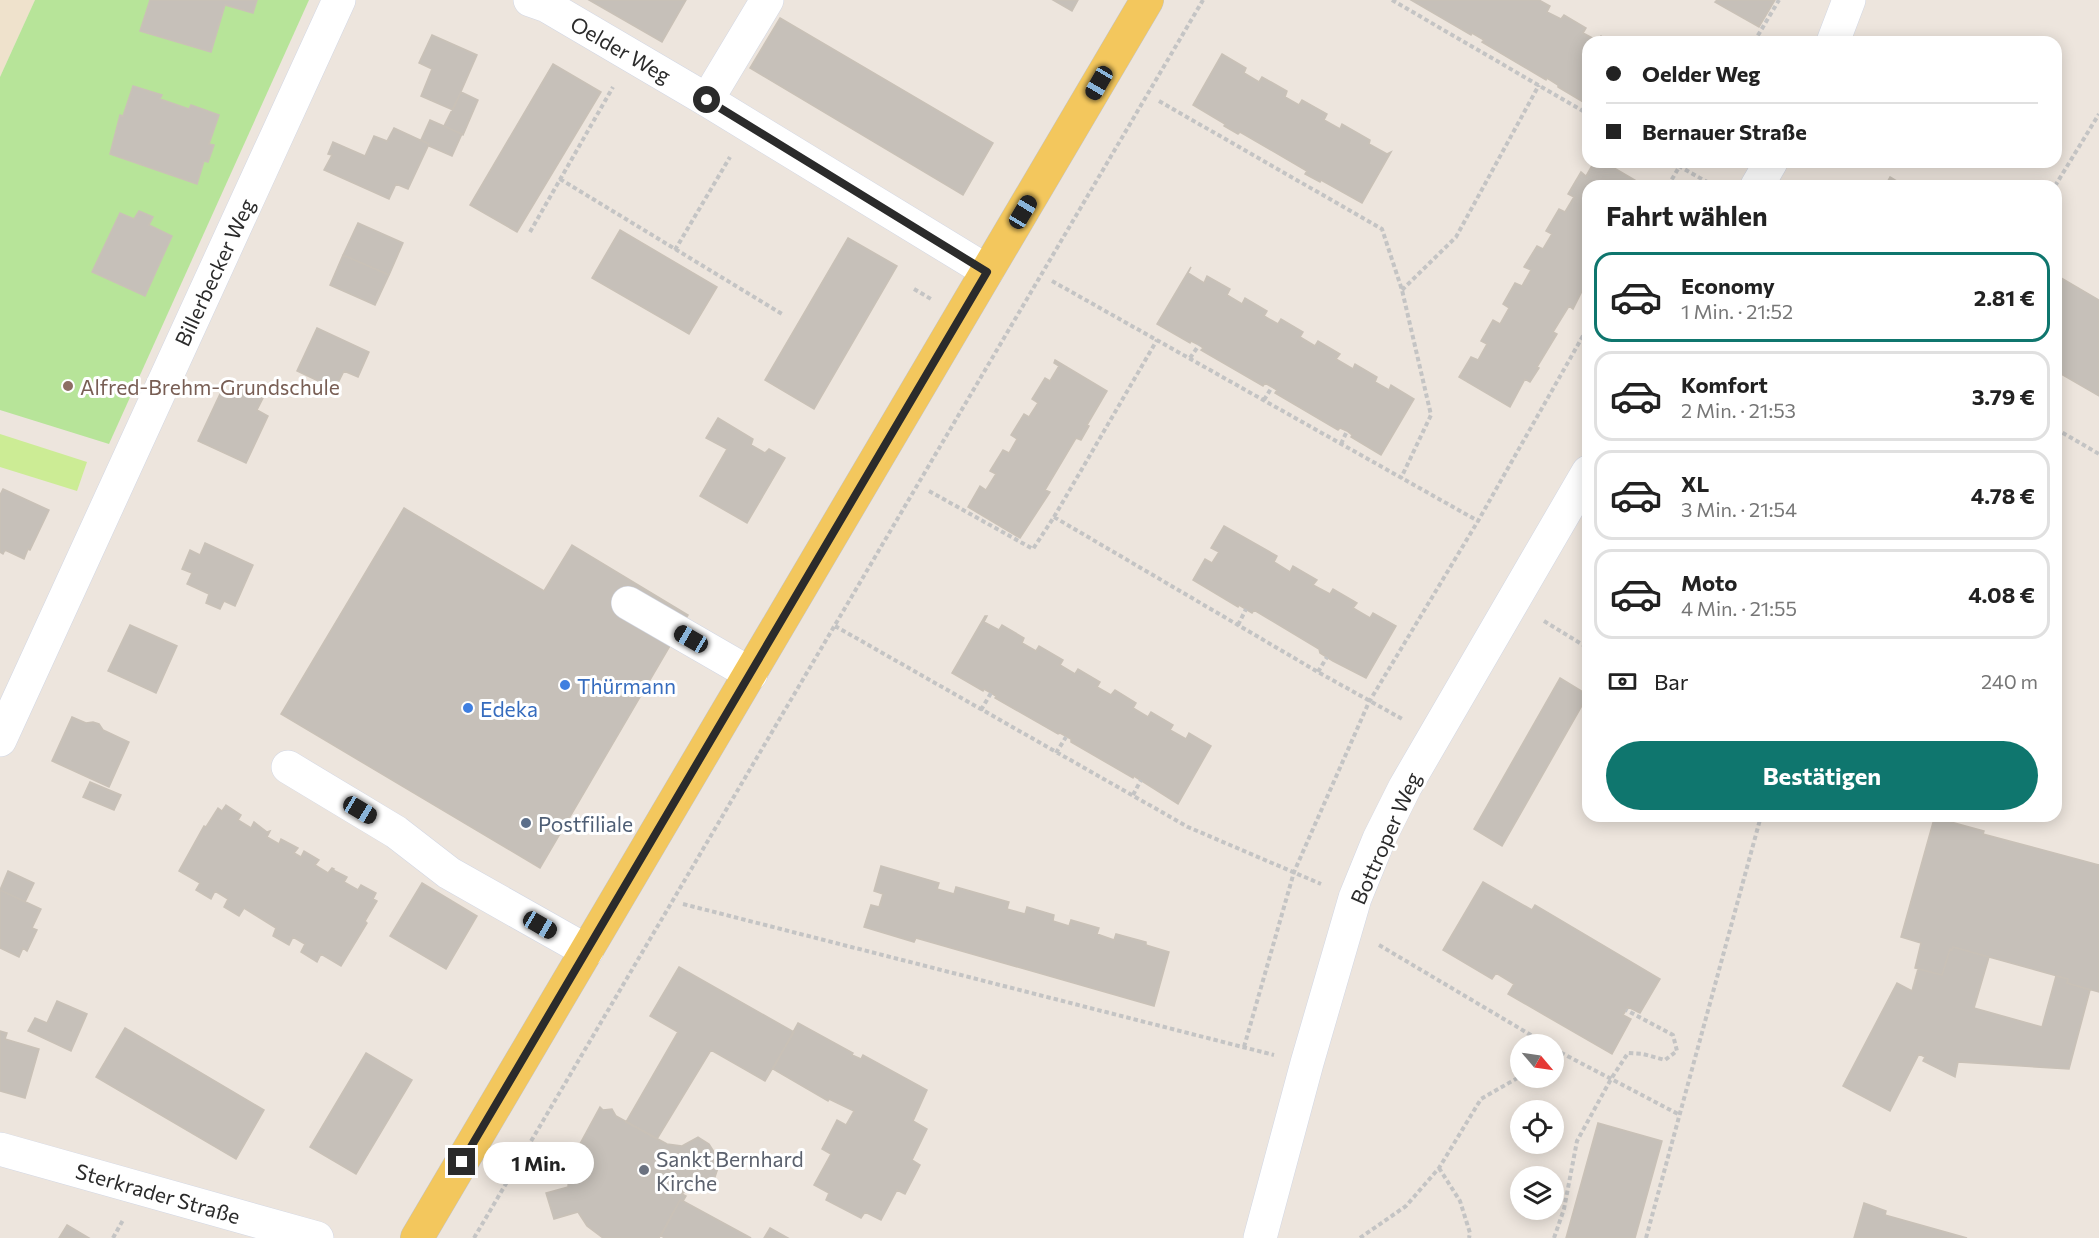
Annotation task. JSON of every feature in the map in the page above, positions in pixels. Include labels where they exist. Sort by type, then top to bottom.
[{"type":"main road","points":[[417,1238],[1147,0]]},
{"type":"street","name":"Billerbecker Weg","points":[[0,740],[9,697],[339,0]]},
{"type":"street","name":"Oelder Weg","points":[[530,0],[547,6],[707,100],[987,272]]},
{"type":"street","points":[[707,100],[766,0]]},
{"type":"street","points":[[1835,36],[1849,0]]},
{"type":"street","name":"Bottroper Weg","points":[[1260,1238],[1307,1063],[1355,898],[1384,829],[1434,737],[1582,482]]},
{"type":"street","points":[[628,603],[751,674]]},
{"type":"street","points":[[288,767],[396,832],[449,873],[587,951]]},
{"type":"street","name":"Sterkrader Straße","points":[[0,1149],[316,1238]]},
{"type":"path","points":[[474,1238],[1203,0]]},
{"type":"path","points":[[1392,0],[1582,110]]},
{"type":"path","points":[[1758,36],[1779,0]]},
{"type":"path","points":[[530,232],[616,83]]},
{"type":"path","points":[[1402,290],[1456,237],[1539,85]]},
{"type":"path","points":[[1159,101],[1382,229],[1402,290],[1431,415],[1401,478]]},
{"type":"path","points":[[2059,180],[2099,114]]},
{"type":"path","points":[[675,250],[732,153]]},
{"type":"path","points":[[1687,168],[1705,180]]},
{"type":"path","points":[[560,179],[782,314]]},
{"type":"path","points":[[1052,281],[1478,521]]},
{"type":"path","points":[[914,289],[932,300]]},
{"type":"path","points":[[1244,1047],[1294,872],[1369,702],[1478,521],[1582,338]]},
{"type":"path","points":[[929,490],[1033,549],[1157,340]]},
{"type":"path","points":[[1190,358],[1199,345]]},
{"type":"path","points":[[1264,400],[1272,387]]},
{"type":"path","points":[[1341,444],[1347,431]]},
{"type":"path","points":[[2062,432],[2099,454]]},
{"type":"path","points":[[1054,517],[1369,702],[1434,737]]},
{"type":"path","points":[[1238,625],[1246,609]]},
{"type":"path","points":[[1538,618],[1582,644]]},
{"type":"path","points":[[835,626],[1188,827],[1355,898]]},
{"type":"path","points":[[1318,672],[1327,657]]},
{"type":"path","points":[[981,710],[991,693]]},
{"type":"path","points":[[1056,753],[1066,737]]},
{"type":"path","points":[[1132,796],[1141,780]]},
{"type":"path","points":[[1646,1238],[1759,822]]},
{"type":"path","points":[[683,904],[1307,1063]]},
{"type":"path","points":[[1376,943],[1529,1034]]},
{"type":"path","points":[[1554,1238],[1564,1209],[1577,1140],[1628,1053],[1643,1054],[1665,1060],[1677,1051],[1673,1035],[1626,1010]]},
{"type":"path","points":[[1564,1054],[1680,1115]]},
{"type":"path","points":[[1360,1238],[1406,1206],[1439,1168],[1481,1099],[1510,1082]]},
{"type":"path","points":[[1439,1168],[1460,1201],[1470,1233],[1469,1238]]},
{"type":"path","points":[[113,1238],[121,1223]]},
{"type":"shaded area","points":[[0,0],[35,0],[0,77]]},
{"type":"green space","points":[[35,0],[309,0],[109,444],[0,410],[0,77]]},
{"type":"green space","points":[[0,434],[87,462],[77,491],[0,467]]},
{"type":"building","points":[[150,0],[257,0],[253,13],[225,5],[211,52],[140,31]]},
{"type":"building","points":[[589,0],[686,0],[662,42]]},
{"type":"building","points":[[1053,0],[1078,0],[1072,11]]},
{"type":"building","points":[[1411,0],[1539,0],[1550,6],[1547,12],[1561,19],[1564,15],[1586,28],[1583,33],[1589,36],[1582,36],[1582,101],[1547,78],[1546,80],[1482,42],[1484,40],[1472,33],[1471,35]]},
{"type":"building","points":[[1717,0],[1775,0],[1759,27],[1715,2]]},
{"type":"building","points":[[780,18],[993,143],[963,195],[750,68]]},
{"type":"building","points":[[432,35],[477,55],[453,110],[421,96],[432,69],[419,63]]},
{"type":"building","points":[[1222,54],[1246,68],[1244,73],[1259,82],[1262,77],[1287,91],[1285,97],[1299,105],[1302,100],[1327,114],[1324,120],[1340,129],[1342,124],[1370,140],[1369,144],[1387,154],[1391,152],[1362,203],[1321,180],[1320,182],[1305,174],[1307,171],[1240,132],[1238,134],[1224,126],[1225,124],[1193,105]]},
{"type":"building","points":[[553,64],[601,92],[517,232],[470,205]]},
{"type":"building","points":[[133,86],[162,95],[160,99],[189,109],[191,105],[219,115],[209,144],[214,145],[208,162],[204,161],[197,184],[110,154],[120,115],[123,116]]},
{"type":"building","points":[[461,92],[478,100],[463,135],[444,126]]},
{"type":"building","points":[[430,120],[462,134],[452,156],[421,140]]},
{"type":"building","points":[[394,128],[429,144],[408,189],[396,184],[389,199],[324,170],[332,155],[328,154],[333,142],[365,156],[374,136],[387,141]]},
{"type":"building","points":[[1591,168],[1614,168],[1635,180],[1582,180],[1582,291],[1573,309],[1569,306],[1553,332],[1557,334],[1537,367],[1539,368],[1530,382],[1525,379],[1510,407],[1459,377],[1471,357],[1478,360],[1487,344],[1481,341],[1493,320],[1500,324],[1509,308],[1503,304],[1515,283],[1522,286],[1531,270],[1524,267],[1537,246],[1543,249],[1552,234],[1546,231],[1559,209],[1565,212],[1574,197],[1568,194],[1581,172],[1586,176]]},
{"type":"building","points":[[139,211],[153,217],[149,225],[172,236],[145,296],[92,272],[120,213],[134,219]]},
{"type":"building","points":[[358,223],[403,243],[389,275],[343,255]]},
{"type":"building","points":[[620,230],[717,287],[689,334],[592,278]]},
{"type":"building","points":[[848,238],[897,266],[814,409],[765,380]]},
{"type":"building","points":[[343,255],[389,275],[375,305],[330,285]]},
{"type":"building","points":[[1191,267],[1188,273],[1204,283],[1207,276],[1230,289],[1227,295],[1242,304],[1245,298],[1267,311],[1264,316],[1278,324],[1281,319],[1303,332],[1300,337],[1315,346],[1318,341],[1340,354],[1336,359],[1353,369],[1355,364],[1377,377],[1375,382],[1389,390],[1391,385],[1414,399],[1381,455],[1351,437],[1352,435],[1347,431],[1340,428],[1338,430],[1275,393],[1277,390],[1265,383],[1263,386],[1201,350],[1203,348],[1199,345],[1191,341],[1190,343],[1157,324]]},
{"type":"building","points":[[2062,278],[2099,300],[2099,396],[2062,374]]},
{"type":"building","points":[[317,328],[369,352],[358,377],[344,371],[335,389],[297,371]]},
{"type":"building","points":[[1055,360],[1107,391],[1081,440],[1076,438],[1045,490],[1050,492],[1020,538],[968,507],[980,486],[986,490],[996,474],[990,471],[1003,450],[1009,453],[1017,439],[1011,435],[1024,414],[1029,417],[1038,403],[1032,399],[1045,378],[1050,381],[1059,366],[1054,363]]},
{"type":"building","points":[[237,386],[263,398],[257,410],[268,416],[246,463],[198,441],[220,394],[230,398]]},
{"type":"building","points":[[718,418],[753,439],[751,445],[765,453],[769,449],[785,458],[747,523],[700,496],[727,449],[706,438]]},
{"type":"building","points":[[3,489],[49,510],[24,559],[5,550],[3,554],[0,552],[0,495]]},
{"type":"building","points":[[404,508],[544,591],[572,545],[688,615],[540,868],[281,714]]},
{"type":"building","points":[[1224,526],[1277,556],[1274,562],[1290,572],[1293,566],[1317,580],[1313,585],[1330,594],[1333,589],[1357,603],[1353,608],[1370,618],[1373,613],[1396,626],[1366,678],[1333,661],[1320,653],[1319,649],[1254,610],[1252,613],[1239,605],[1238,607],[1193,580],[1205,559],[1212,563],[1219,552],[1211,548]]},
{"type":"building","points":[[205,543],[253,565],[235,606],[224,601],[220,609],[206,603],[209,594],[187,584],[192,573],[182,569],[190,550],[200,555]]},
{"type":"building","points":[[987,616],[984,622],[999,630],[1002,625],[1024,638],[1022,643],[1036,651],[1039,646],[1063,660],[1060,665],[1075,674],[1078,669],[1100,682],[1097,687],[1111,695],[1115,690],[1136,703],[1133,708],[1148,717],[1151,712],[1173,725],[1170,730],[1186,739],[1189,733],[1211,746],[1178,804],[1134,776],[1133,778],[1071,742],[1071,739],[1058,734],[995,698],[996,696],[991,693],[984,689],[983,691],[952,673]]},
{"type":"building","points":[[130,625],[177,646],[156,693],[108,671]]},
{"type":"building","points":[[1560,678],[1582,691],[1582,706],[1502,846],[1474,829]]},
{"type":"building","points":[[72,717],[86,723],[99,724],[103,730],[129,742],[109,787],[52,761]]},
{"type":"building","points":[[90,782],[121,795],[114,810],[83,797]]},
{"type":"building","points":[[226,805],[241,815],[238,820],[251,828],[254,822],[267,832],[270,831],[267,837],[279,844],[281,839],[298,848],[294,853],[301,857],[304,851],[319,860],[315,865],[328,873],[332,868],[347,877],[344,882],[358,890],[361,885],[376,893],[373,899],[377,901],[365,921],[367,923],[341,966],[321,954],[317,962],[301,952],[305,944],[293,937],[289,945],[273,936],[276,928],[244,908],[239,916],[224,907],[228,899],[215,891],[211,899],[196,890],[200,883],[179,871],[204,826],[206,827],[218,808],[222,811]]},
{"type":"building","points":[[1933,822],[1951,822],[1984,831],[1983,834],[2099,865],[2099,992],[2067,983],[2068,979],[1953,947],[1952,950],[1950,949],[1942,975],[1915,968],[1921,943],[1901,937]]},
{"type":"building","points":[[881,866],[939,883],[937,889],[954,894],[956,887],[1009,902],[1007,909],[1025,914],[1027,907],[1054,915],[1053,921],[1069,926],[1071,920],[1099,928],[1097,934],[1114,940],[1116,934],[1146,942],[1146,945],[1169,952],[1154,1006],[916,938],[914,942],[864,927],[871,905],[879,907],[883,894],[874,891]]},
{"type":"building","points":[[8,871],[34,883],[25,902],[0,890]]},
{"type":"building","points":[[1483,882],[1532,910],[1535,905],[1660,979],[1640,1013],[1628,1007],[1623,1015],[1631,1019],[1612,1054],[1508,994],[1514,984],[1496,973],[1492,979],[1443,950]]},
{"type":"building","points":[[422,883],[477,916],[446,969],[390,936]]},
{"type":"building","points":[[0,890],[41,909],[32,928],[37,930],[27,951],[23,948],[19,957],[0,948]]},
{"type":"building","points":[[1953,947],[1989,957],[1974,1008],[2042,1027],[2056,976],[2068,979],[2067,983],[2090,990],[2069,1069],[1958,1062],[1955,1077],[1923,1061],[1925,1057],[1919,1054],[1890,1111],[1843,1086],[1897,983],[1912,991],[1918,969],[1942,975],[1950,949],[1952,950]]},
{"type":"building","points":[[679,967],[794,1032],[765,1081],[711,1050],[657,1139],[626,1122],[678,1032],[650,1016]]},
{"type":"building","points":[[57,1001],[87,1014],[71,1051],[28,1031],[35,1018],[47,1023]]},
{"type":"building","points":[[798,1023],[853,1053],[852,1055],[861,1059],[863,1055],[927,1090],[913,1121],[927,1129],[912,1160],[920,1165],[905,1194],[897,1190],[881,1220],[865,1212],[861,1218],[826,1200],[829,1193],[814,1185],[831,1154],[822,1149],[837,1120],[846,1125],[854,1111],[829,1099],[828,1101],[773,1069]]},
{"type":"building","points":[[125,1028],[264,1110],[236,1159],[96,1077]]},
{"type":"building","points":[[0,1031],[7,1033],[5,1039],[39,1049],[25,1098],[0,1091]]},
{"type":"building","points":[[366,1053],[412,1080],[356,1174],[310,1147]]},
{"type":"building","name":"Sankt Bernhard Kirche","points":[[600,1107],[603,1110],[612,1109],[616,1116],[667,1144],[682,1146],[698,1137],[709,1144],[716,1155],[718,1168],[712,1186],[698,1185],[682,1194],[686,1196],[683,1201],[680,1200],[659,1238],[603,1238],[587,1226],[578,1212],[554,1219],[546,1193],[568,1187],[569,1173],[575,1153]]},
{"type":"building","points":[[1598,1123],[1662,1141],[1635,1238],[1566,1238]]},
{"type":"building","points":[[680,1200],[751,1238],[665,1238],[661,1236]]},
{"type":"building","points":[[1864,1203],[1886,1211],[1885,1215],[1967,1238],[1854,1238]]},
{"type":"building","points":[[67,1225],[89,1238],[59,1238]]},
{"type":"building","points":[[770,1228],[788,1238],[764,1238]]},
{"type":"place","name":"Alfred-Brehm-Grundschule","points":[[68,386]]},
{"type":"place","name":"Thürmann","points":[[565,685]]},
{"type":"place","name":"Edeka","points":[[468,708]]},
{"type":"place","name":"Postfiliale","points":[[526,823]]},
{"type":"place","name":"Sankt Bernhard Kirche","points":[[644,1170]]},
{"type":"route","points":[[462,1162],[987,272],[707,100]]}]
